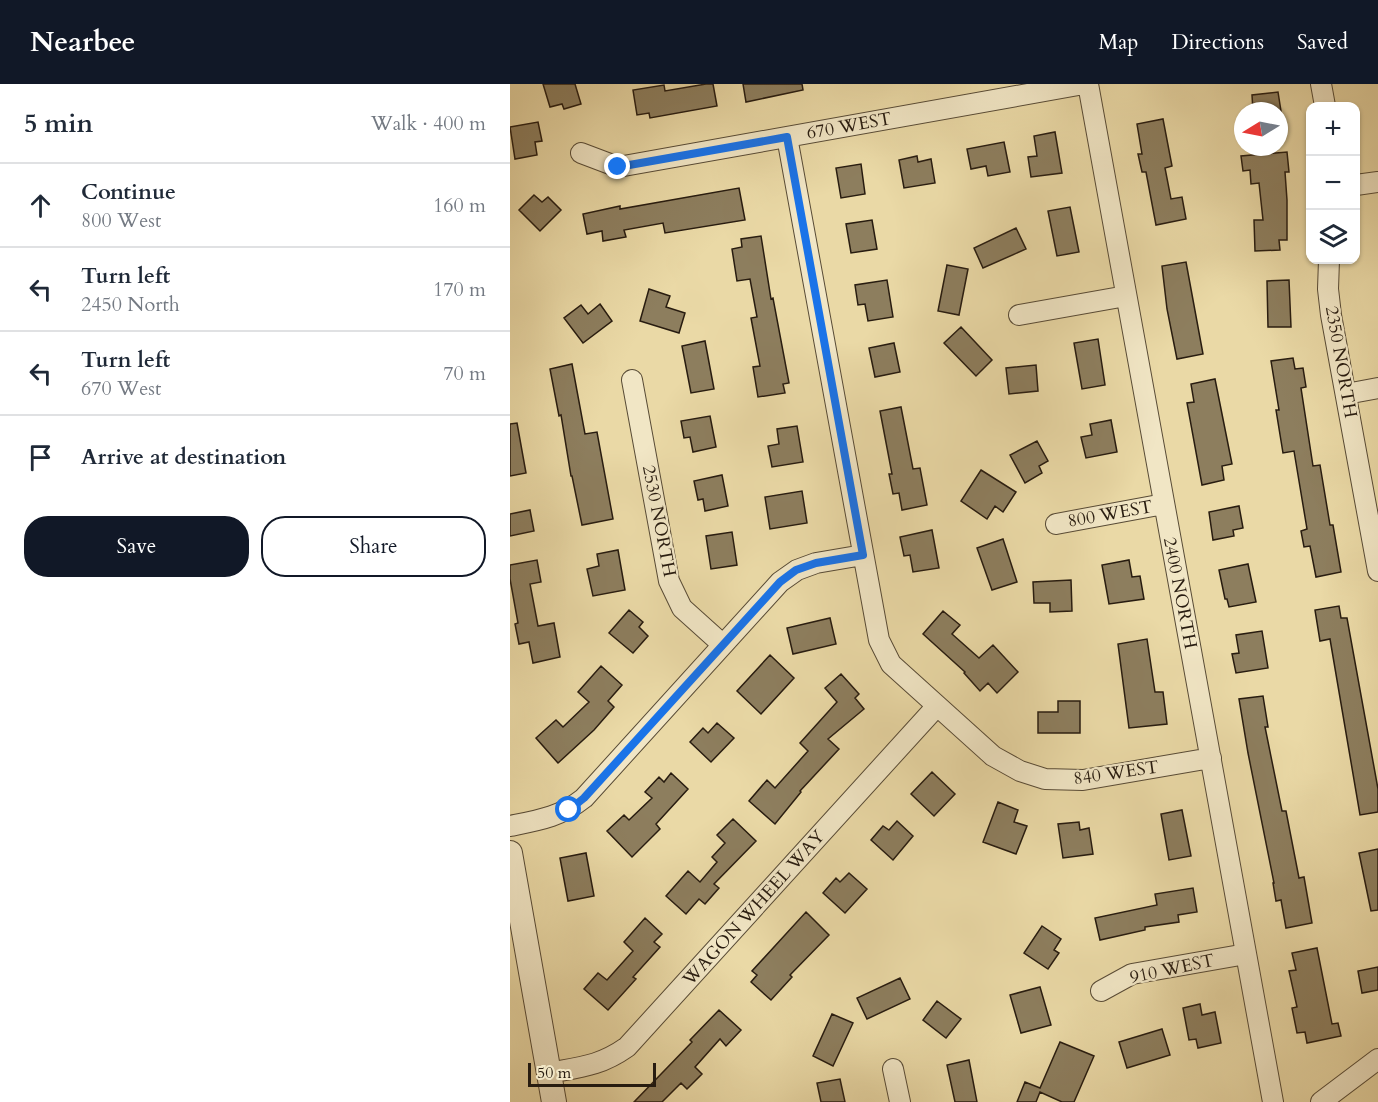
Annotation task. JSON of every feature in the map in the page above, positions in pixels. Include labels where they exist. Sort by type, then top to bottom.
[{"type":"street","name":"670 WEST","points":[[581,153],[618,167],[1086,84]]},
{"type":"street","name":"2400 NORTH","points":[[1086,84],[1273,1102]]},
{"type":"street","points":[[1322,84],[1324,102]]},
{"type":"street","name":"840 WEST","points":[[787,137],[879,640],[891,664],[993,756],[1020,771],[1045,779],[1083,780],[1211,758]]},
{"type":"street","points":[[1360,184],[1378,182]]},
{"type":"street","name":"2350 NORTH","points":[[1329,264],[1328,289],[1331,315],[1378,571]]},
{"type":"street","points":[[1019,315],[1126,296]]},
{"type":"street","name":"2530 NORTH","points":[[632,380],[669,581],[682,608],[722,644]]},
{"type":"street","points":[[1346,394],[1378,388]]},
{"type":"street","name":"800 WEST","points":[[1056,524],[1164,504]]},
{"type":"street","points":[[510,826],[553,817],[569,810],[584,798],[780,582],[796,570],[816,563],[863,555]]},
{"type":"street","name":"WAGON WHEEL WAY","points":[[549,1073],[593,1065],[611,1059],[627,1047],[937,706]]},
{"type":"street","points":[[510,853],[554,1102]]},
{"type":"street","name":"910 WEST","points":[[1101,991],[1132,974],[1246,954]]},
{"type":"street","points":[[1321,1102],[1378,1059]]},
{"type":"street","points":[[893,1069],[900,1102]]},
{"type":"building","points":[[543,84],[575,84],[581,104],[564,109],[562,104],[550,107]]},
{"type":"building","points":[[713,84],[717,106],[650,118],[649,113],[637,115],[633,90],[664,85],[665,91]]},
{"type":"building","points":[[743,84],[802,84],[803,90],[746,102]]},
{"type":"building","points":[[1278,92],[1280,102],[1252,102],[1252,95]]},
{"type":"building","points":[[1163,119],[1172,166],[1165,168],[1171,199],[1182,197],[1186,219],[1156,225],[1146,172],[1142,172],[1138,154],[1142,154],[1137,124]]},
{"type":"building","points":[[538,122],[542,141],[535,142],[537,155],[515,159],[510,127]]},
{"type":"building","points":[[1055,132],[1062,173],[1031,177],[1028,157],[1037,156],[1034,136]]},
{"type":"building","points":[[1004,142],[1010,172],[988,176],[986,166],[971,169],[967,149]]},
{"type":"building","points":[[917,156],[918,162],[931,159],[935,183],[904,188],[899,160]]},
{"type":"building","points":[[1241,156],[1287,156],[1289,172],[1285,172],[1287,240],[1279,240],[1280,250],[1255,251],[1254,220],[1263,220],[1259,183],[1251,184],[1250,170],[1243,171]]},
{"type":"building","points":[[861,164],[865,194],[841,198],[836,168]]},
{"type":"building","points":[[739,188],[745,220],[665,233],[663,223],[624,230],[626,237],[603,241],[602,231],[587,234],[583,214],[620,206],[620,209]]},
{"type":"building","points":[[534,195],[542,202],[548,197],[561,210],[540,231],[519,210]]},
{"type":"building","points":[[1070,207],[1079,252],[1057,256],[1048,211]]},
{"type":"building","points":[[872,220],[877,249],[851,253],[846,224]]},
{"type":"building","points":[[1016,228],[1026,249],[983,268],[974,248]]},
{"type":"building","points":[[761,236],[771,299],[773,298],[789,383],[783,384],[785,393],[758,397],[753,367],[760,366],[751,318],[757,317],[750,279],[737,281],[732,249],[742,247],[741,239]]},
{"type":"building","points":[[1186,262],[1203,354],[1177,359],[1167,309],[1162,266]]},
{"type":"building","points":[[947,265],[968,269],[959,315],[938,311]]},
{"type":"building","points":[[887,280],[893,317],[868,321],[865,304],[858,305],[855,285]]},
{"type":"building","points":[[1289,280],[1291,327],[1268,327],[1267,281]]},
{"type":"building","points":[[649,289],[670,296],[666,307],[685,313],[679,333],[640,321]]},
{"type":"building","points":[[600,304],[612,321],[583,343],[564,318],[581,305],[588,314]]},
{"type":"building","points":[[961,327],[992,360],[976,376],[944,343]]},
{"type":"building","points":[[1098,339],[1105,385],[1082,389],[1074,343]]},
{"type":"building","points":[[705,341],[714,389],[691,393],[682,346]]},
{"type":"building","points":[[894,343],[900,372],[875,377],[869,348]]},
{"type":"building","points":[[1293,358],[1295,369],[1303,368],[1306,387],[1301,388],[1313,466],[1320,465],[1341,572],[1316,577],[1310,546],[1304,547],[1301,531],[1307,529],[1294,451],[1283,453],[1276,410],[1279,410],[1271,361]]},
{"type":"building","points":[[572,364],[585,434],[597,432],[613,519],[582,525],[550,369]]},
{"type":"building","points":[[1036,365],[1038,391],[1009,394],[1006,368]]},
{"type":"building","points":[[1215,379],[1232,464],[1222,466],[1224,480],[1202,485],[1187,403],[1194,402],[1191,384]]},
{"type":"building","points":[[901,407],[913,469],[920,468],[927,505],[902,510],[899,493],[893,494],[889,474],[892,474],[880,411]]},
{"type":"building","points":[[710,416],[716,447],[693,452],[690,437],[684,438],[681,421]]},
{"type":"building","points":[[1111,420],[1117,452],[1086,458],[1081,437],[1092,435],[1090,424]]},
{"type":"building","points":[[517,423],[526,473],[510,476],[510,424]]},
{"type":"building","points":[[797,426],[803,462],[772,467],[768,446],[779,444],[777,429]]},
{"type":"building","points":[[1037,441],[1048,461],[1039,466],[1042,473],[1025,483],[1010,455]]},
{"type":"building","points":[[981,470],[1016,492],[1003,512],[995,506],[987,519],[961,501]]},
{"type":"building","points":[[722,475],[728,506],[705,511],[703,499],[698,500],[694,481]]},
{"type":"building","points":[[802,491],[807,523],[770,529],[765,497]]},
{"type":"building","points":[[1239,506],[1243,528],[1233,530],[1234,536],[1213,540],[1209,512]]},
{"type":"building","points":[[530,510],[534,531],[510,536],[510,514]]},
{"type":"building","points":[[932,530],[939,568],[913,572],[910,555],[904,556],[900,537]]},
{"type":"building","points":[[732,532],[737,565],[711,569],[706,536]]},
{"type":"building","points":[[1003,539],[1017,582],[992,590],[977,548]]},
{"type":"building","points":[[618,550],[625,590],[593,596],[587,569],[599,566],[597,554]]},
{"type":"building","points":[[537,560],[541,582],[530,584],[538,626],[554,623],[560,657],[533,663],[529,642],[519,644],[510,565]]},
{"type":"building","points":[[1129,560],[1132,577],[1140,576],[1144,599],[1109,604],[1102,565]]},
{"type":"building","points":[[1248,564],[1256,602],[1229,607],[1219,570]]},
{"type":"building","points":[[1071,580],[1072,611],[1050,612],[1050,603],[1034,603],[1033,582]]},
{"type":"building","points":[[1339,606],[1341,618],[1347,618],[1378,789],[1378,812],[1360,815],[1330,639],[1320,641],[1315,610]]},
{"type":"building","points":[[629,610],[643,622],[639,627],[648,636],[633,653],[609,633]]},
{"type":"building","points":[[943,611],[960,625],[952,634],[979,658],[993,645],[1018,672],[997,693],[988,683],[980,691],[965,672],[923,634]]},
{"type":"building","points":[[830,618],[836,644],[793,654],[787,628]]},
{"type":"building","points":[[1262,631],[1268,668],[1236,673],[1232,654],[1239,653],[1236,635]]},
{"type":"building","points":[[1147,639],[1155,692],[1163,692],[1167,724],[1129,728],[1118,644]]},
{"type":"building","points":[[770,655],[794,678],[761,714],[737,691]]},
{"type":"building","points":[[601,666],[622,685],[608,701],[614,707],[594,730],[558,763],[536,738],[556,720],[563,727],[589,702],[578,692]]},
{"type":"building","points":[[841,674],[859,694],[855,698],[864,709],[828,739],[839,749],[800,791],[775,824],[749,801],[767,780],[775,788],[808,751],[800,743],[837,702],[825,688]]},
{"type":"building","points":[[1263,696],[1268,727],[1265,727],[1282,811],[1286,811],[1299,878],[1304,877],[1312,923],[1286,928],[1281,900],[1276,901],[1239,699]]},
{"type":"building","points":[[1058,701],[1080,701],[1080,733],[1038,733],[1038,712],[1058,712]]},
{"type":"building","points":[[717,723],[734,738],[711,762],[690,742],[703,728],[708,733]]},
{"type":"building","points":[[932,772],[955,794],[934,816],[911,794]]},
{"type":"building","points":[[671,773],[688,789],[656,824],[660,829],[632,857],[607,831],[624,815],[629,820],[652,798],[645,792],[659,777],[664,782]]},
{"type":"building","points":[[998,802],[1018,810],[1014,822],[1027,826],[1016,854],[983,842]]},
{"type":"building","points":[[1182,810],[1191,856],[1169,860],[1161,814]]},
{"type":"building","points":[[733,819],[756,841],[714,884],[719,888],[705,904],[699,899],[686,914],[666,896],[688,871],[700,882],[717,862],[712,857],[725,843],[717,835]]},
{"type":"building","points":[[897,821],[913,836],[893,860],[871,840],[883,826],[889,830]]},
{"type":"building","points":[[1079,822],[1080,830],[1089,828],[1093,854],[1063,858],[1058,824]]},
{"type":"building","points":[[1378,849],[1378,910],[1371,911],[1359,853]]},
{"type":"building","points":[[586,853],[594,896],[568,901],[560,858]]},
{"type":"building","points":[[849,873],[867,889],[845,913],[823,893],[836,878],[840,882]]},
{"type":"building","points":[[1193,888],[1197,912],[1178,915],[1179,922],[1145,927],[1145,930],[1100,940],[1095,918],[1157,905],[1155,894]]},
{"type":"building","points":[[806,912],[829,935],[790,975],[792,977],[771,1000],[751,982],[757,975],[752,971]]},
{"type":"building","points":[[645,918],[662,934],[654,942],[660,947],[633,977],[636,979],[608,1010],[584,989],[598,973],[607,980],[633,951],[624,942]]},
{"type":"building","points":[[1042,926],[1061,939],[1054,950],[1059,953],[1048,969],[1024,953]]},
{"type":"building","points":[[1317,948],[1332,1024],[1338,1023],[1341,1036],[1307,1043],[1305,1032],[1297,1033],[1292,1008],[1297,1007],[1289,971],[1296,970],[1292,953]]},
{"type":"building","points":[[1378,967],[1378,990],[1362,993],[1358,971]]},
{"type":"building","points":[[900,978],[910,999],[867,1019],[857,998]]},
{"type":"building","points":[[1040,987],[1051,1025],[1021,1033],[1010,995]]},
{"type":"building","points":[[937,1001],[961,1019],[946,1038],[923,1020]]},
{"type":"building","points":[[1200,1004],[1202,1015],[1215,1012],[1221,1043],[1198,1048],[1196,1039],[1189,1040],[1183,1008]]},
{"type":"building","points":[[719,1010],[741,1030],[726,1046],[720,1039],[695,1067],[702,1074],[687,1089],[681,1083],[662,1102],[634,1102],[692,1042],[690,1040]]},
{"type":"building","points":[[832,1014],[853,1023],[833,1066],[813,1056]]},
{"type":"building","points":[[1162,1029],[1170,1055],[1127,1068],[1119,1042]]},
{"type":"building","points":[[1060,1042],[1094,1056],[1074,1102],[1062,1102],[1040,1092],[1036,1102],[1017,1102],[1025,1082],[1040,1088]]},
{"type":"building","points":[[969,1060],[977,1102],[955,1102],[947,1065]]},
{"type":"building","points":[[840,1079],[845,1102],[821,1102],[817,1083]]},
{"type":"route","points":[[569,810],[584,798],[780,582],[796,570],[816,563],[863,555],[787,137],[618,167]]}]
